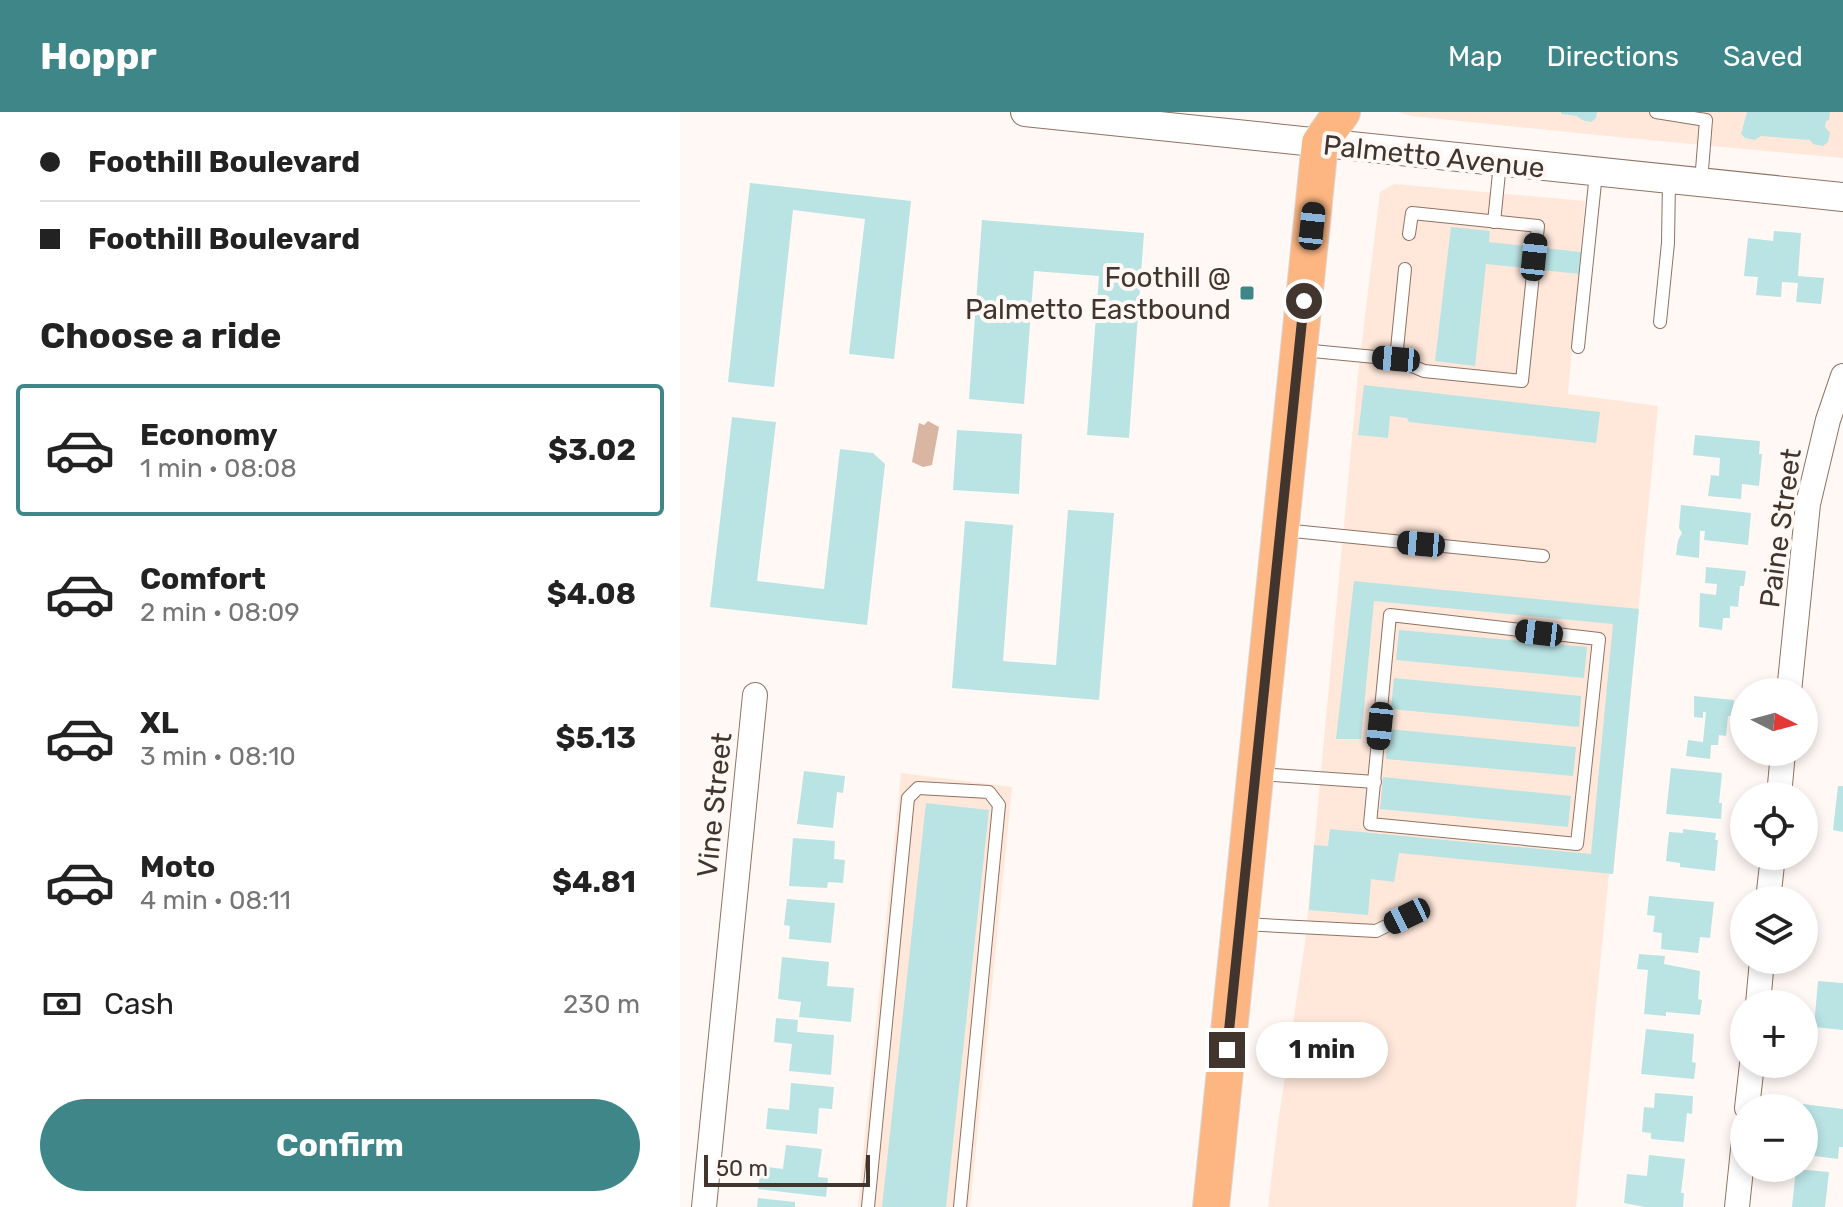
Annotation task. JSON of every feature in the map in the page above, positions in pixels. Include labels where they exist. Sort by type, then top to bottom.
[{"type":"main road","points":[[1211,1207],[1299,350],[1313,128],[1342,112]]},
{"type":"street","name":"Palmetto Avenue","points":[[1025,112],[1313,128],[1500,163],[1843,197]]},
{"type":"street","name":"Paine Street","points":[[1790,678],[1808,504],[1828,420],[1843,376]]},
{"type":"street","name":"Vine Street","points":[[704,1207],[755,695]]},
{"type":"street","points":[[1737,1207],[1740,1182]]},
{"type":"lane","points":[[1656,112],[1706,116],[1701,183]]},
{"type":"lane","points":[[1494,222],[1500,163]]},
{"type":"lane","points":[[1578,347],[1596,173]]},
{"type":"lane","points":[[1660,322],[1668,243],[1669,180]]},
{"type":"lane","points":[[1299,350],[1396,359],[1424,371],[1522,381],[1538,226],[1412,213],[1409,234]]},
{"type":"lane","points":[[1396,359],[1405,269]]},
{"type":"lane","points":[[1280,529],[1543,556]]},
{"type":"lane","points":[[1390,615],[1599,639],[1577,844],[1370,824],[1375,782],[1390,615]]},
{"type":"lane","points":[[1255,773],[1375,782]]},
{"type":"lane","points":[[868,1207],[908,798],[918,788],[989,792],[999,805],[960,1207]]},
{"type":"lane","points":[[1240,924],[1376,931],[1407,916]]},
{"type":"shaded area","points":[[1399,112],[1843,112],[1843,158],[1411,116]]},
{"type":"shaded area","points":[[1394,184],[1585,201],[1568,394],[1658,406],[1613,874],[1609,874],[1576,1207],[1268,1207],[1305,943],[1358,375],[1380,192]]},
{"type":"shaded area","points":[[928,421],[939,427],[932,465],[923,467],[912,462],[919,423],[924,425]]},
{"type":"shaded area","points":[[901,773],[1012,787],[970,1207],[858,1207]]},
{"type":"building","points":[[1561,112],[1597,112],[1591,122]]},
{"type":"building","points":[[1747,112],[1830,112],[1825,127],[1830,133],[1828,142],[1823,146],[1810,140],[1761,136],[1755,140],[1745,138],[1741,134]]},
{"type":"building","points":[[750,183],[911,201],[894,359],[849,354],[865,219],[793,210],[774,387],[728,382]]},
{"type":"building","points":[[982,220],[1144,233],[1129,438],[1087,435],[1099,276],[1034,271],[1024,404],[969,399]]},
{"type":"building","points":[[1451,227],[1490,231],[1489,242],[1581,252],[1579,274],[1486,264],[1475,366],[1435,361]]},
{"type":"building","points":[[1774,231],[1801,233],[1798,276],[1824,278],[1821,304],[1796,302],[1798,283],[1782,282],[1781,297],[1756,295],[1758,277],[1744,276],[1748,238],[1773,241]]},
{"type":"building","points":[[1364,385],[1600,412],[1596,443],[1409,422],[1407,418],[1390,416],[1388,438],[1358,435]]},
{"type":"building","points":[[732,417],[776,422],[757,581],[824,589],[840,449],[873,453],[885,464],[867,625],[710,607]]},
{"type":"building","points":[[957,430],[1022,434],[1019,494],[953,490]]},
{"type":"building","points":[[1695,435],[1760,441],[1759,486],[1742,484],[1741,499],[1708,496],[1711,475],[1719,476],[1720,458],[1693,455]]},
{"type":"building","points":[[1681,505],[1751,513],[1748,545],[1704,540],[1705,531],[1700,531],[1699,558],[1676,555],[1682,533],[1679,528]]},
{"type":"building","points":[[1068,510],[1114,513],[1099,700],[952,688],[965,521],[1013,525],[1003,661],[1056,665]]},
{"type":"building","points":[[1706,567],[1746,571],[1744,586],[1740,586],[1738,607],[1730,606],[1730,618],[1723,618],[1722,630],[1699,627],[1700,593],[1716,595],[1717,584],[1705,583]]},
{"type":"building","points":[[1354,581],[1639,609],[1613,874],[1399,853],[1394,882],[1371,879],[1368,915],[1309,910],[1314,845],[1328,846],[1330,829],[1591,854],[1613,624],[1374,601],[1361,739],[1336,739]]},
{"type":"building","points":[[1399,630],[1587,647],[1584,678],[1396,660]]},
{"type":"building","points":[[1394,678],[1581,696],[1579,727],[1391,709]]},
{"type":"building","points":[[1694,696],[1730,700],[1726,736],[1719,735],[1718,745],[1711,745],[1710,759],[1686,756],[1688,740],[1703,742],[1706,712],[1703,712],[1703,718],[1694,717]]},
{"type":"building","points":[[1388,729],[1576,747],[1573,776],[1386,759]]},
{"type":"building","points":[[1671,768],[1722,773],[1721,819],[1666,814]]},
{"type":"building","points":[[804,771],[845,776],[843,793],[837,792],[833,828],[797,824]]},
{"type":"building","points":[[1383,777],[1571,796],[1568,827],[1380,809]]},
{"type":"building","points":[[1838,786],[1843,786],[1843,832],[1833,830]]},
{"type":"building","points":[[926,803],[989,810],[946,1207],[882,1207]]},
{"type":"building","points":[[1683,829],[1716,833],[1715,871],[1680,867],[1680,863],[1666,861],[1669,832],[1683,833]]},
{"type":"building","points":[[793,838],[835,841],[834,859],[845,860],[843,883],[828,882],[827,888],[789,886]]},
{"type":"building","points":[[1649,896],[1714,902],[1710,938],[1700,937],[1698,953],[1661,949],[1662,933],[1653,932],[1655,916],[1647,915]]},
{"type":"building","points":[[787,899],[835,903],[831,943],[789,939],[790,926],[784,925]]},
{"type":"building","points":[[1639,954],[1665,956],[1664,964],[1700,971],[1700,1015],[1644,1014],[1648,970],[1637,969]]},
{"type":"building","points":[[782,957],[829,962],[827,986],[854,988],[851,1022],[799,1017],[801,1002],[778,999]]},
{"type":"building","points":[[1818,981],[1843,983],[1843,1030],[1818,1027]]},
{"type":"building","points":[[776,1018],[798,1020],[797,1032],[834,1035],[831,1075],[789,1071],[792,1044],[774,1042]]},
{"type":"building","points":[[1646,1029],[1694,1034],[1694,1079],[1641,1074]]},
{"type":"building","points":[[791,1083],[834,1087],[832,1109],[819,1108],[817,1134],[766,1129],[768,1108],[789,1110]]},
{"type":"building","points":[[1655,1093],[1693,1096],[1692,1114],[1687,1113],[1684,1142],[1651,1139],[1651,1133],[1642,1132],[1644,1107],[1654,1108]]},
{"type":"building","points":[[1818,1106],[1843,1109],[1843,1147],[1839,1147],[1838,1159],[1818,1156]]},
{"type":"building","points":[[786,1145],[822,1149],[818,1177],[828,1178],[826,1197],[758,1189],[761,1166],[783,1169]]},
{"type":"building","points":[[1649,1155],[1685,1159],[1681,1193],[1684,1193],[1683,1207],[1645,1207],[1624,1203],[1627,1174],[1647,1176]]},
{"type":"building","points":[[1818,1171],[1829,1172],[1825,1207],[1792,1207],[1795,1182],[1818,1182]]},
{"type":"building","points":[[758,1198],[795,1202],[795,1207],[757,1207]]},
{"type":"place","name":"Foothill @ Palmetto Eastbound","points":[[1247,293]]},
{"type":"route","points":[[1227,1050],[1304,301]]}]
